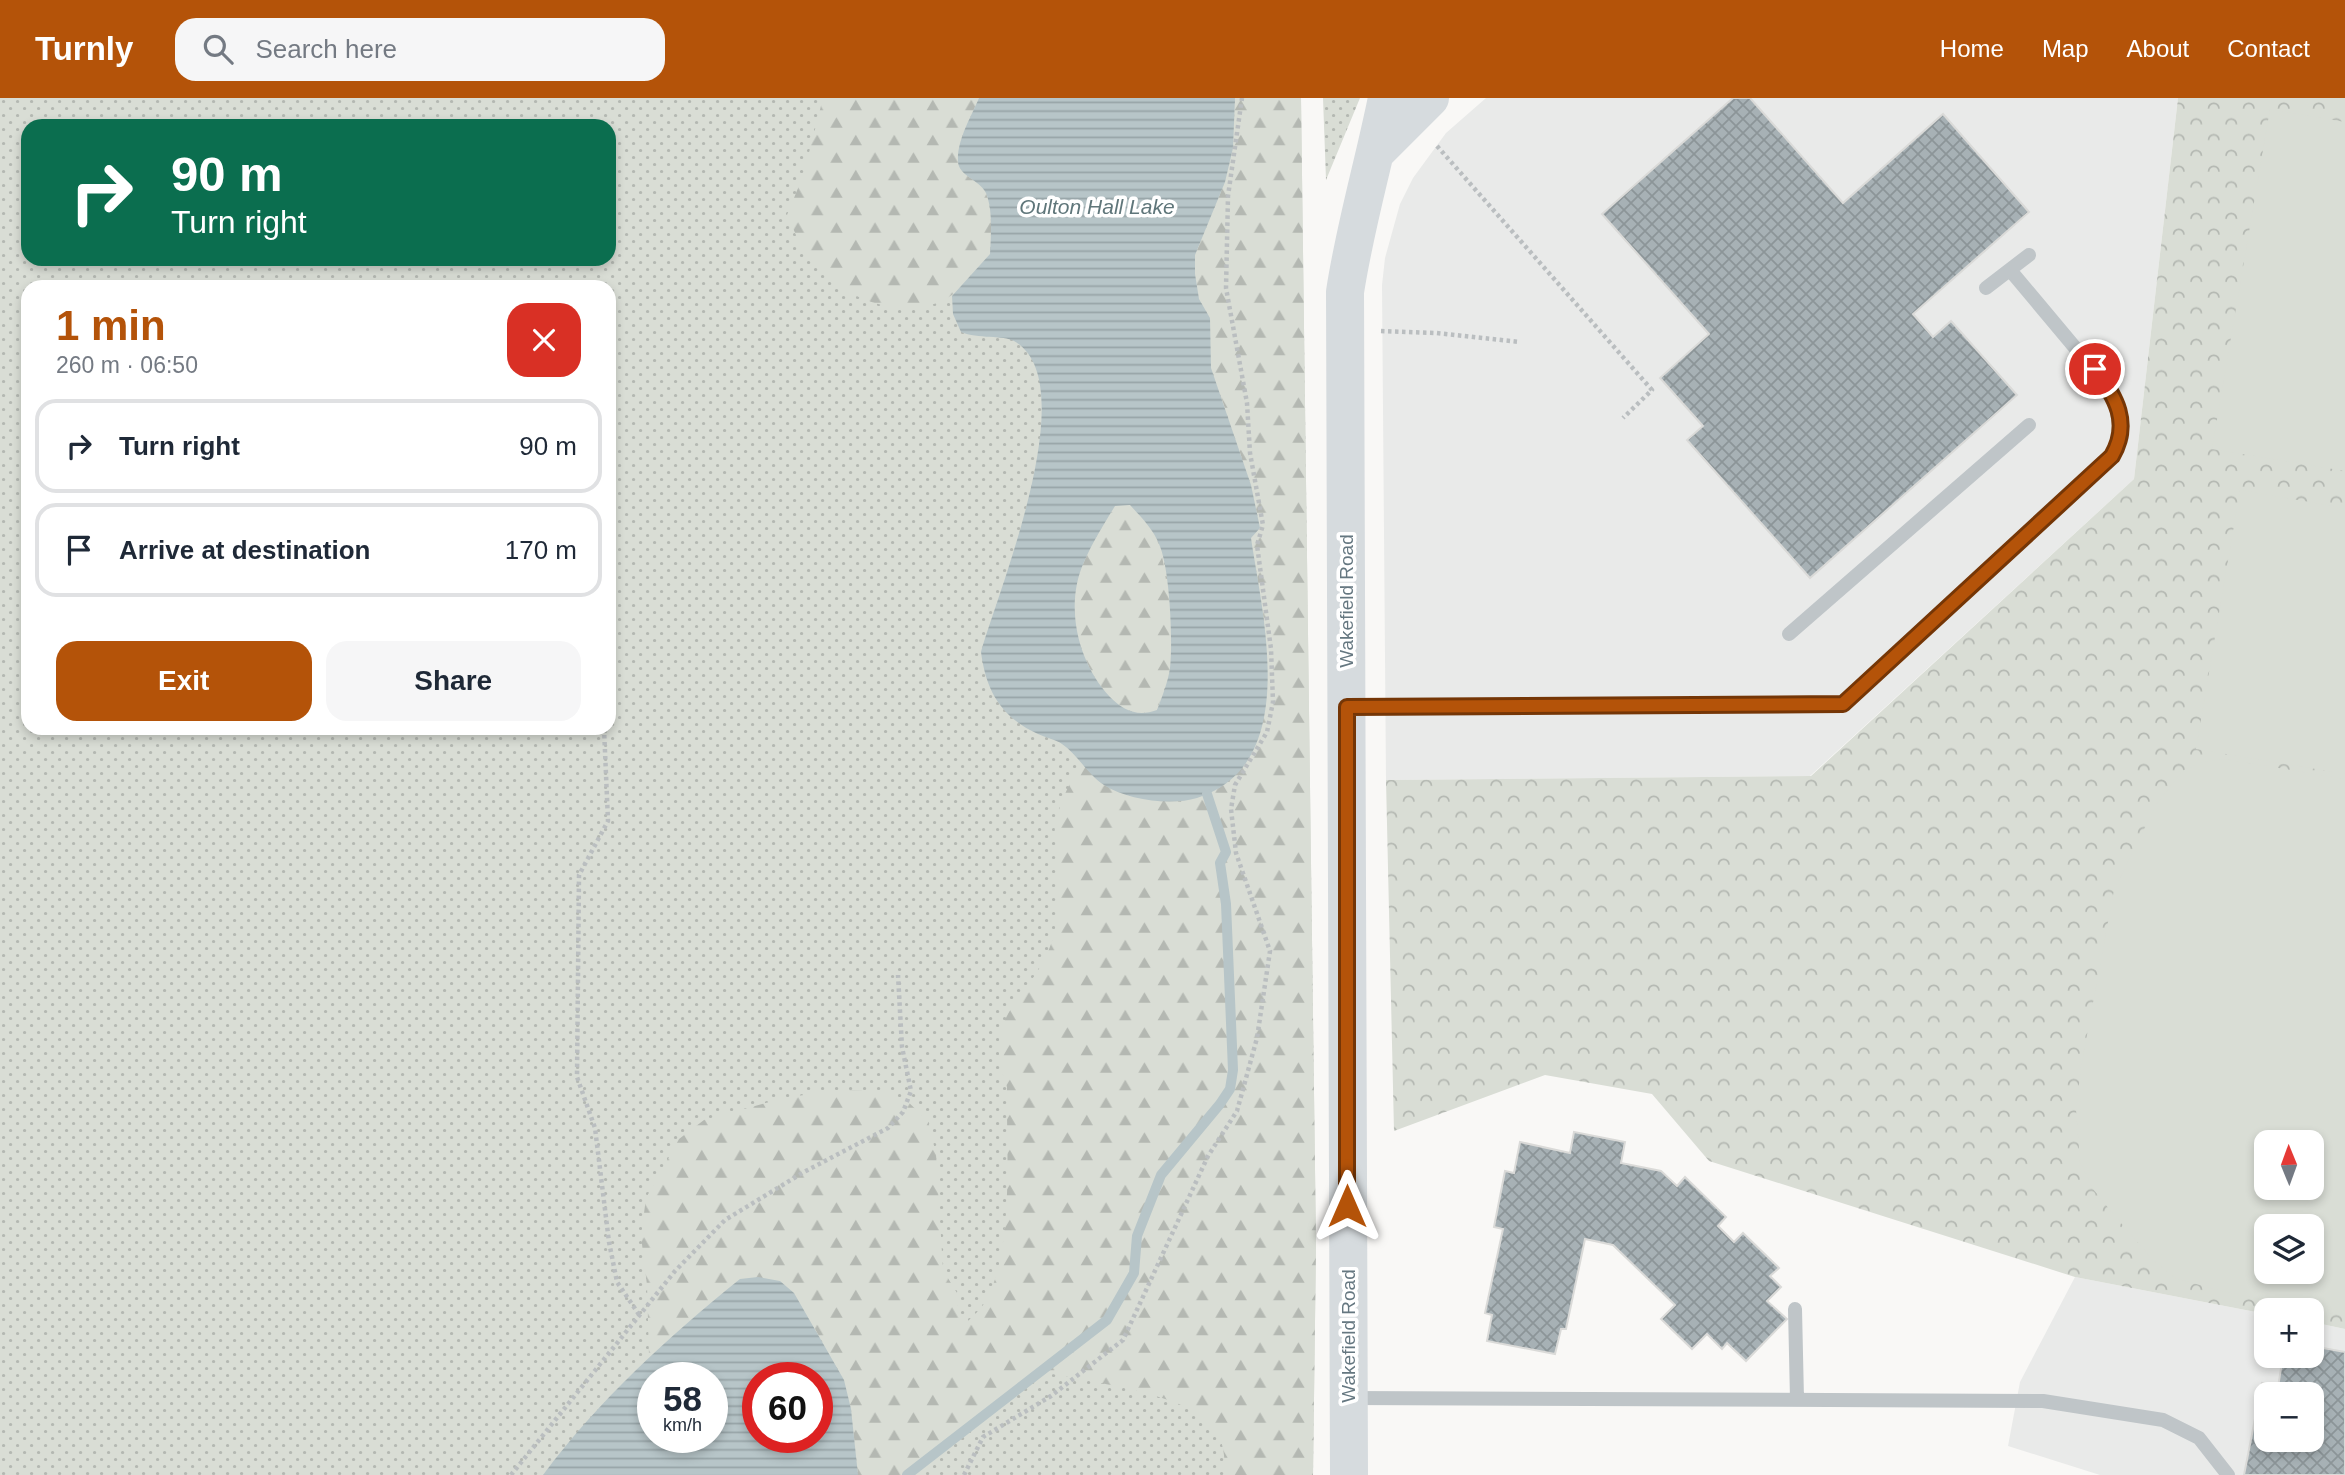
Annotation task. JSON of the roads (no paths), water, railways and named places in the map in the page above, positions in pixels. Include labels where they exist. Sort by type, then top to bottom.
[{"type":"main road","name":"Wakefield Road","points":[[1349,1475],[1345,292],[1354,230],[1377,151],[1387,98]]},
{"type":"main road","points":[[1377,151],[1430,98]]},
{"type":"lane","points":[[1986,288],[2029,255]]},
{"type":"lane","points":[[1347,707],[1843,704],[2112,456],[2122,438],[2113,393],[2010,270]]},
{"type":"lane","points":[[1789,634],[2029,425]]},
{"type":"lane","points":[[1795,1309],[1797,1399]]},
{"type":"lane","points":[[1349,1398],[2043,1401],[2163,1420],[2199,1438],[2228,1475]]},
{"type":"water","name":"Oulton Hall Lake","points":[[979,98],[1235,98],[1233,148],[1225,182],[1195,255],[1195,274],[1199,299],[1210,318],[1211,368],[1251,485],[1260,528],[1251,538],[1267,647],[1268,686],[1263,723],[1251,755],[1230,781],[1197,798],[1149,800],[1104,785],[1062,744],[1014,720],[991,691],[987,679],[981,652],[1030,490],[1039,442],[1041,398],[1034,363],[1014,341],[961,332],[953,314],[952,296],[990,254],[991,215],[986,193],[961,170],[958,161],[962,137]],"holes":[[[1130,505],[1150,528],[1159,544],[1166,570],[1170,605],[1171,656],[1168,679],[1157,710],[1144,713],[1121,706],[1099,683],[1082,651],[1075,615],[1078,579],[1084,562],[1115,506]]]},
{"type":"water","points":[[758,1277],[780,1281],[794,1293],[844,1380],[851,1409],[858,1475],[543,1475],[587,1421],[637,1369],[637,1453],[728,1453],[728,1362],[645,1362],[740,1279]]},
{"type":"waterway","points":[[907,1475],[1107,1320],[1134,1273],[1137,1236],[1161,1175],[1230,1089],[1233,1070],[1226,904],[1220,863],[1226,852],[1207,794]]}]
